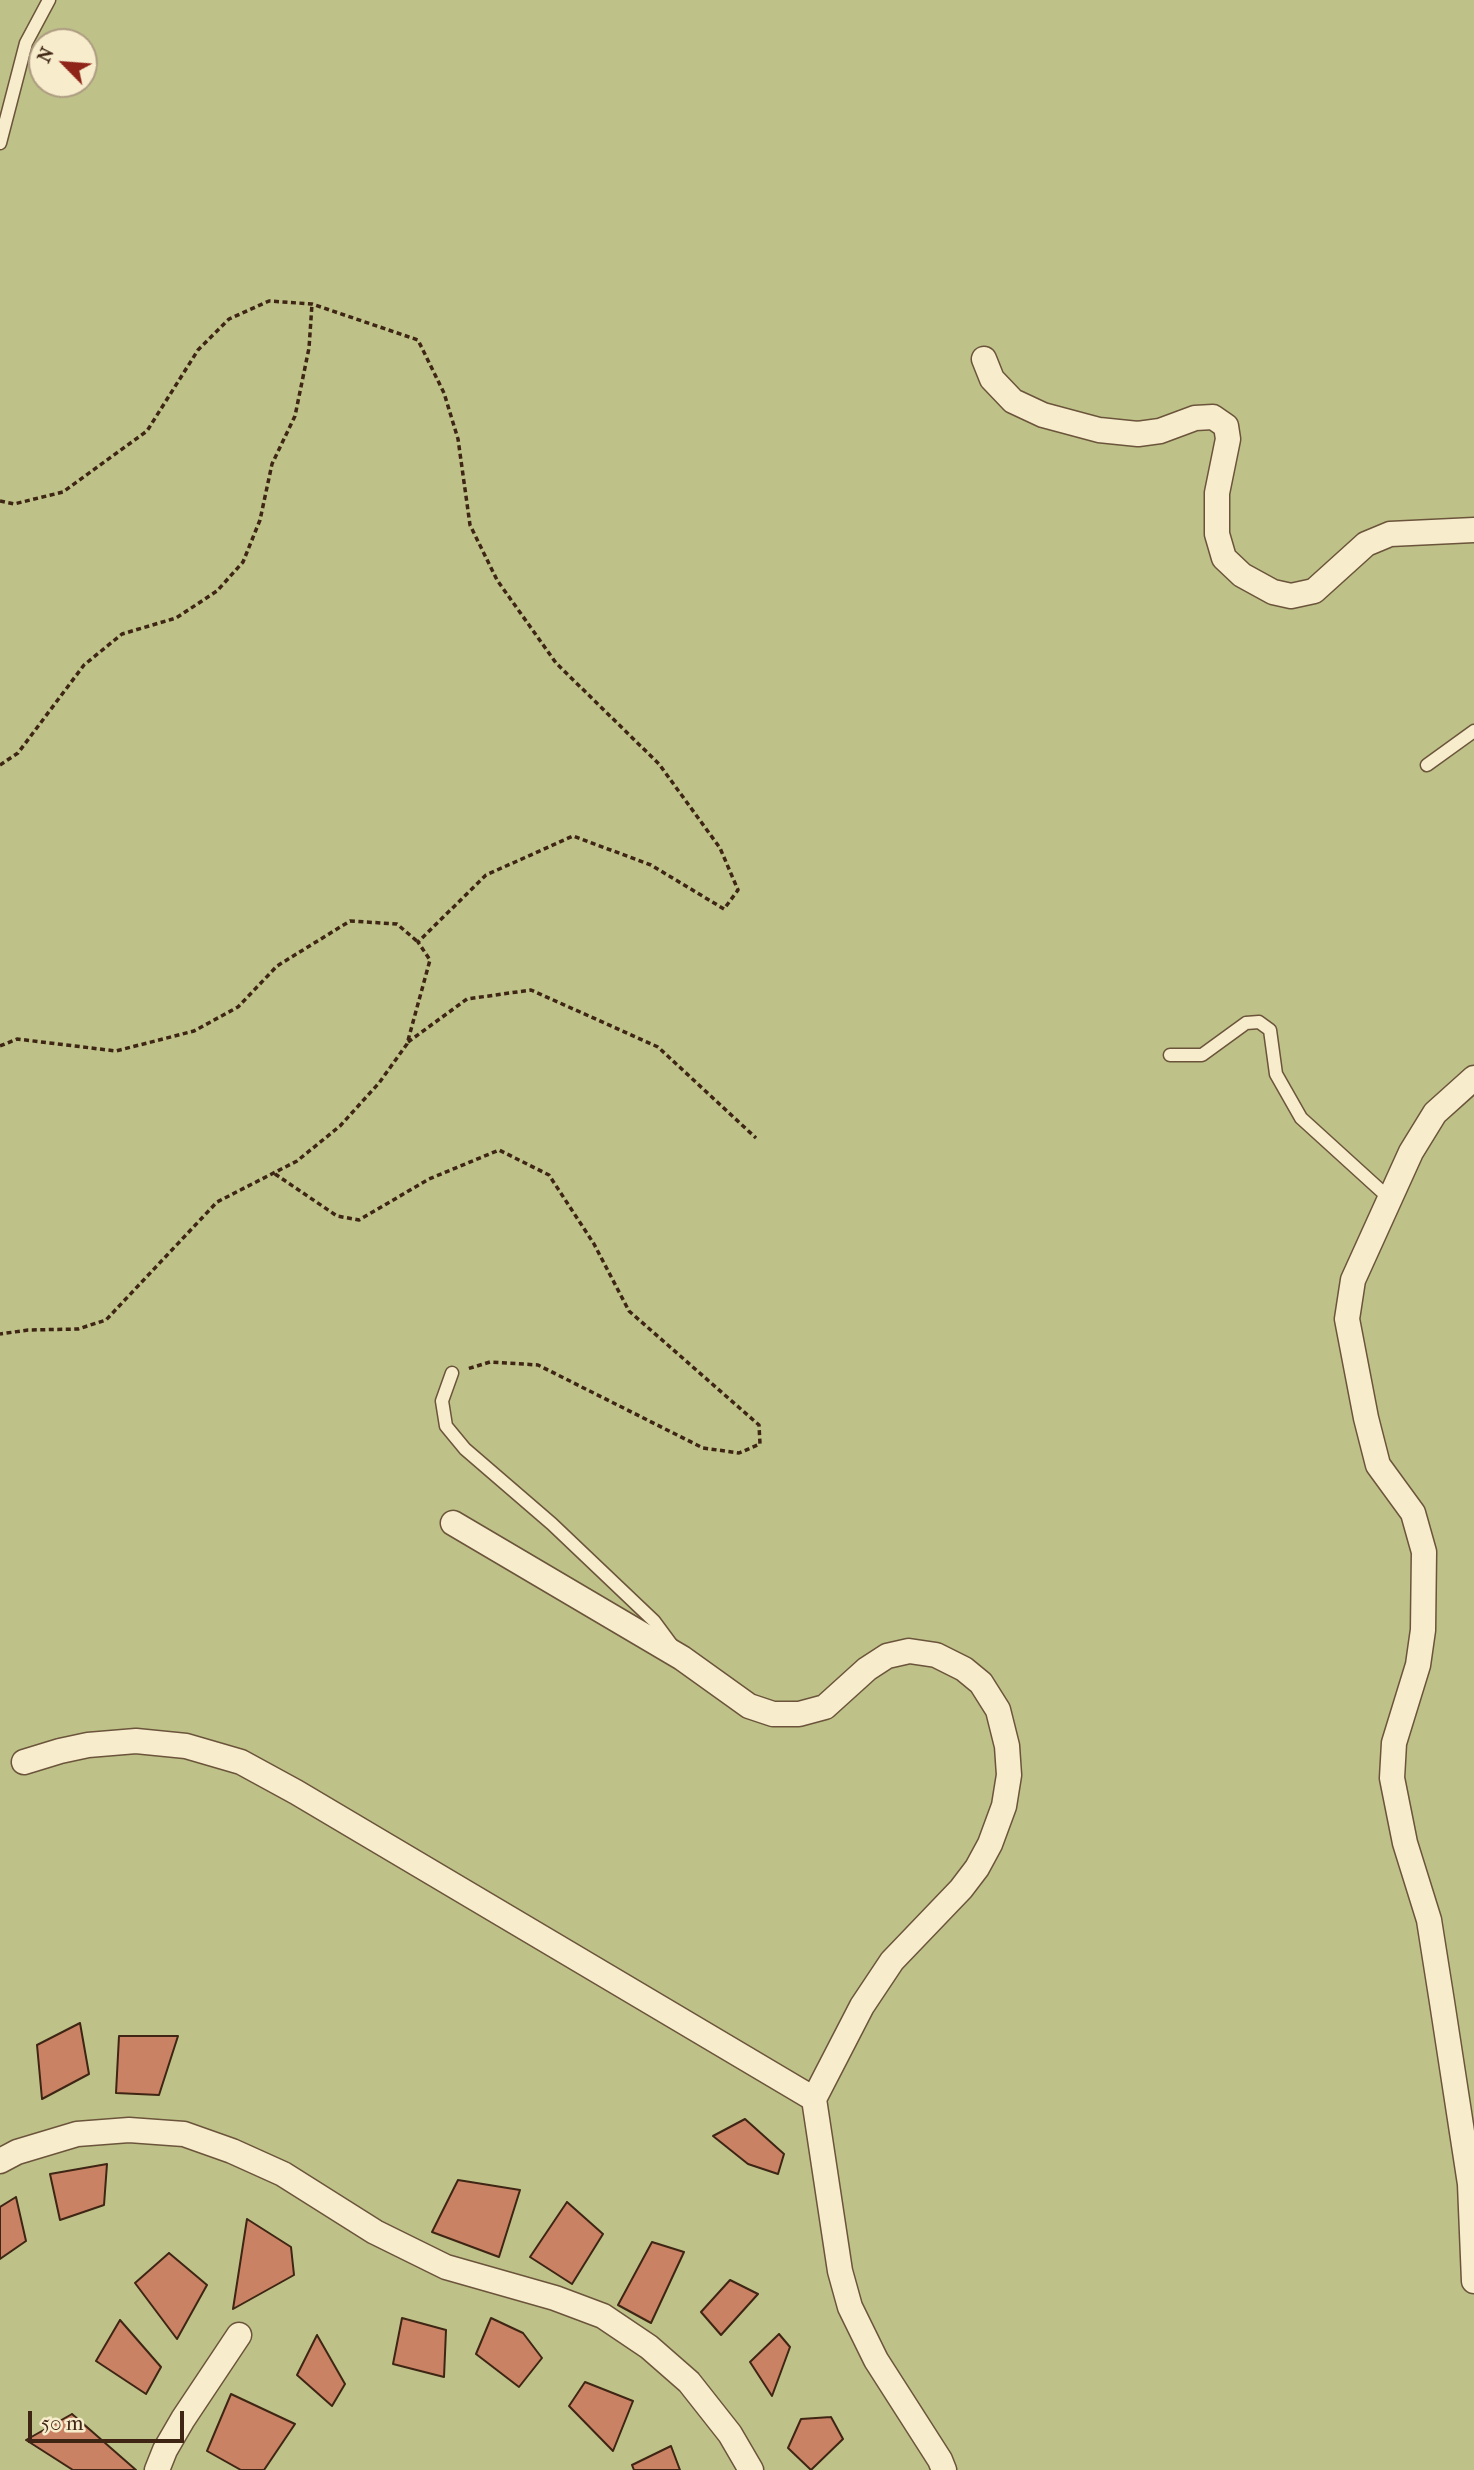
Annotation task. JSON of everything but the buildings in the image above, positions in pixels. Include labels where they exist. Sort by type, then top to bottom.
[{"type":"street","points":[[984,359],[992,379],[1013,401],[1043,415],[1099,430],[1138,434],[1160,431],[1195,418],[1213,417],[1226,426],[1228,439],[1216,493],[1217,534],[1224,558],[1242,575],[1273,592],[1291,596],[1314,591],[1366,544],[1390,534],[1474,530]]},
{"type":"street","points":[[1474,1078],[1435,1113],[1411,1152],[1353,1280],[1347,1319],[1378,1465],[1413,1513],[1424,1552],[1423,1630],[1418,1665],[1394,1743],[1392,1778],[1405,1843],[1429,1920],[1438,1975],[1470,2184],[1474,2280]]},
{"type":"street","points":[[453,1523],[681,1658],[749,1706],[773,1714],[799,1714],[825,1707],[867,1669],[887,1656],[909,1651],[936,1655],[964,1669],[981,1683],[999,1710],[1007,1746],[1009,1775],[1004,1806],[990,1844],[961,1889],[892,1961],[862,2006],[814,2099],[840,2271],[850,2306],[876,2360],[944,2470]]},
{"type":"street","points":[[24,1762],[88,1745],[136,1741],[187,1746],[241,1762],[814,2099]]},
{"type":"street","points":[[0,2161],[17,2152],[76,2134],[129,2130],[184,2134],[232,2151],[283,2174],[375,2232],[446,2267],[555,2298],[603,2316],[649,2347],[689,2382],[730,2434],[751,2470]]},
{"type":"street","points":[[157,2470],[183,2419],[239,2335]]},
{"type":"lane","points":[[0,144],[26,43],[50,0]]},
{"type":"lane","points":[[1427,765],[1474,731]]},
{"type":"lane","points":[[1170,1055],[1202,1055],[1245,1023],[1259,1022],[1270,1030],[1276,1074],[1301,1118],[1389,1198]]},
{"type":"lane","points":[[452,1373],[442,1401],[446,1426],[465,1449],[552,1524],[654,1621],[681,1658]]},
{"type":"path","points":[[0,501],[14,504],[64,492],[147,431],[198,350],[229,319],[269,301],[312,304],[418,341],[444,393],[458,439],[470,525],[496,580],[556,663],[659,764],[720,848],[738,890],[724,909],[651,865],[573,836],[486,875],[418,942]]},
{"type":"path","points":[[0,765],[18,753],[83,665],[122,634],[176,618],[217,592],[243,562],[260,520],[272,464],[295,416],[309,348],[312,304]]},
{"type":"path","points":[[0,1046],[18,1039],[116,1051],[194,1031],[238,1007],[277,966],[349,922],[397,924],[418,942],[430,960],[407,1044]]},
{"type":"path","points":[[0,1334],[78,1329],[106,1320],[217,1202],[298,1161],[340,1126],[379,1083],[407,1044],[467,999],[531,990],[658,1046],[756,1138]]},
{"type":"path","points":[[274,1174],[337,1216],[359,1220],[429,1179],[499,1150],[549,1175],[594,1244],[629,1311],[759,1425],[760,1444],[739,1453],[703,1448],[538,1365],[490,1362],[452,1373]]},
{"type":"green space","points":[[0,0],[1474,0],[1474,2470],[0,2470]]}]
